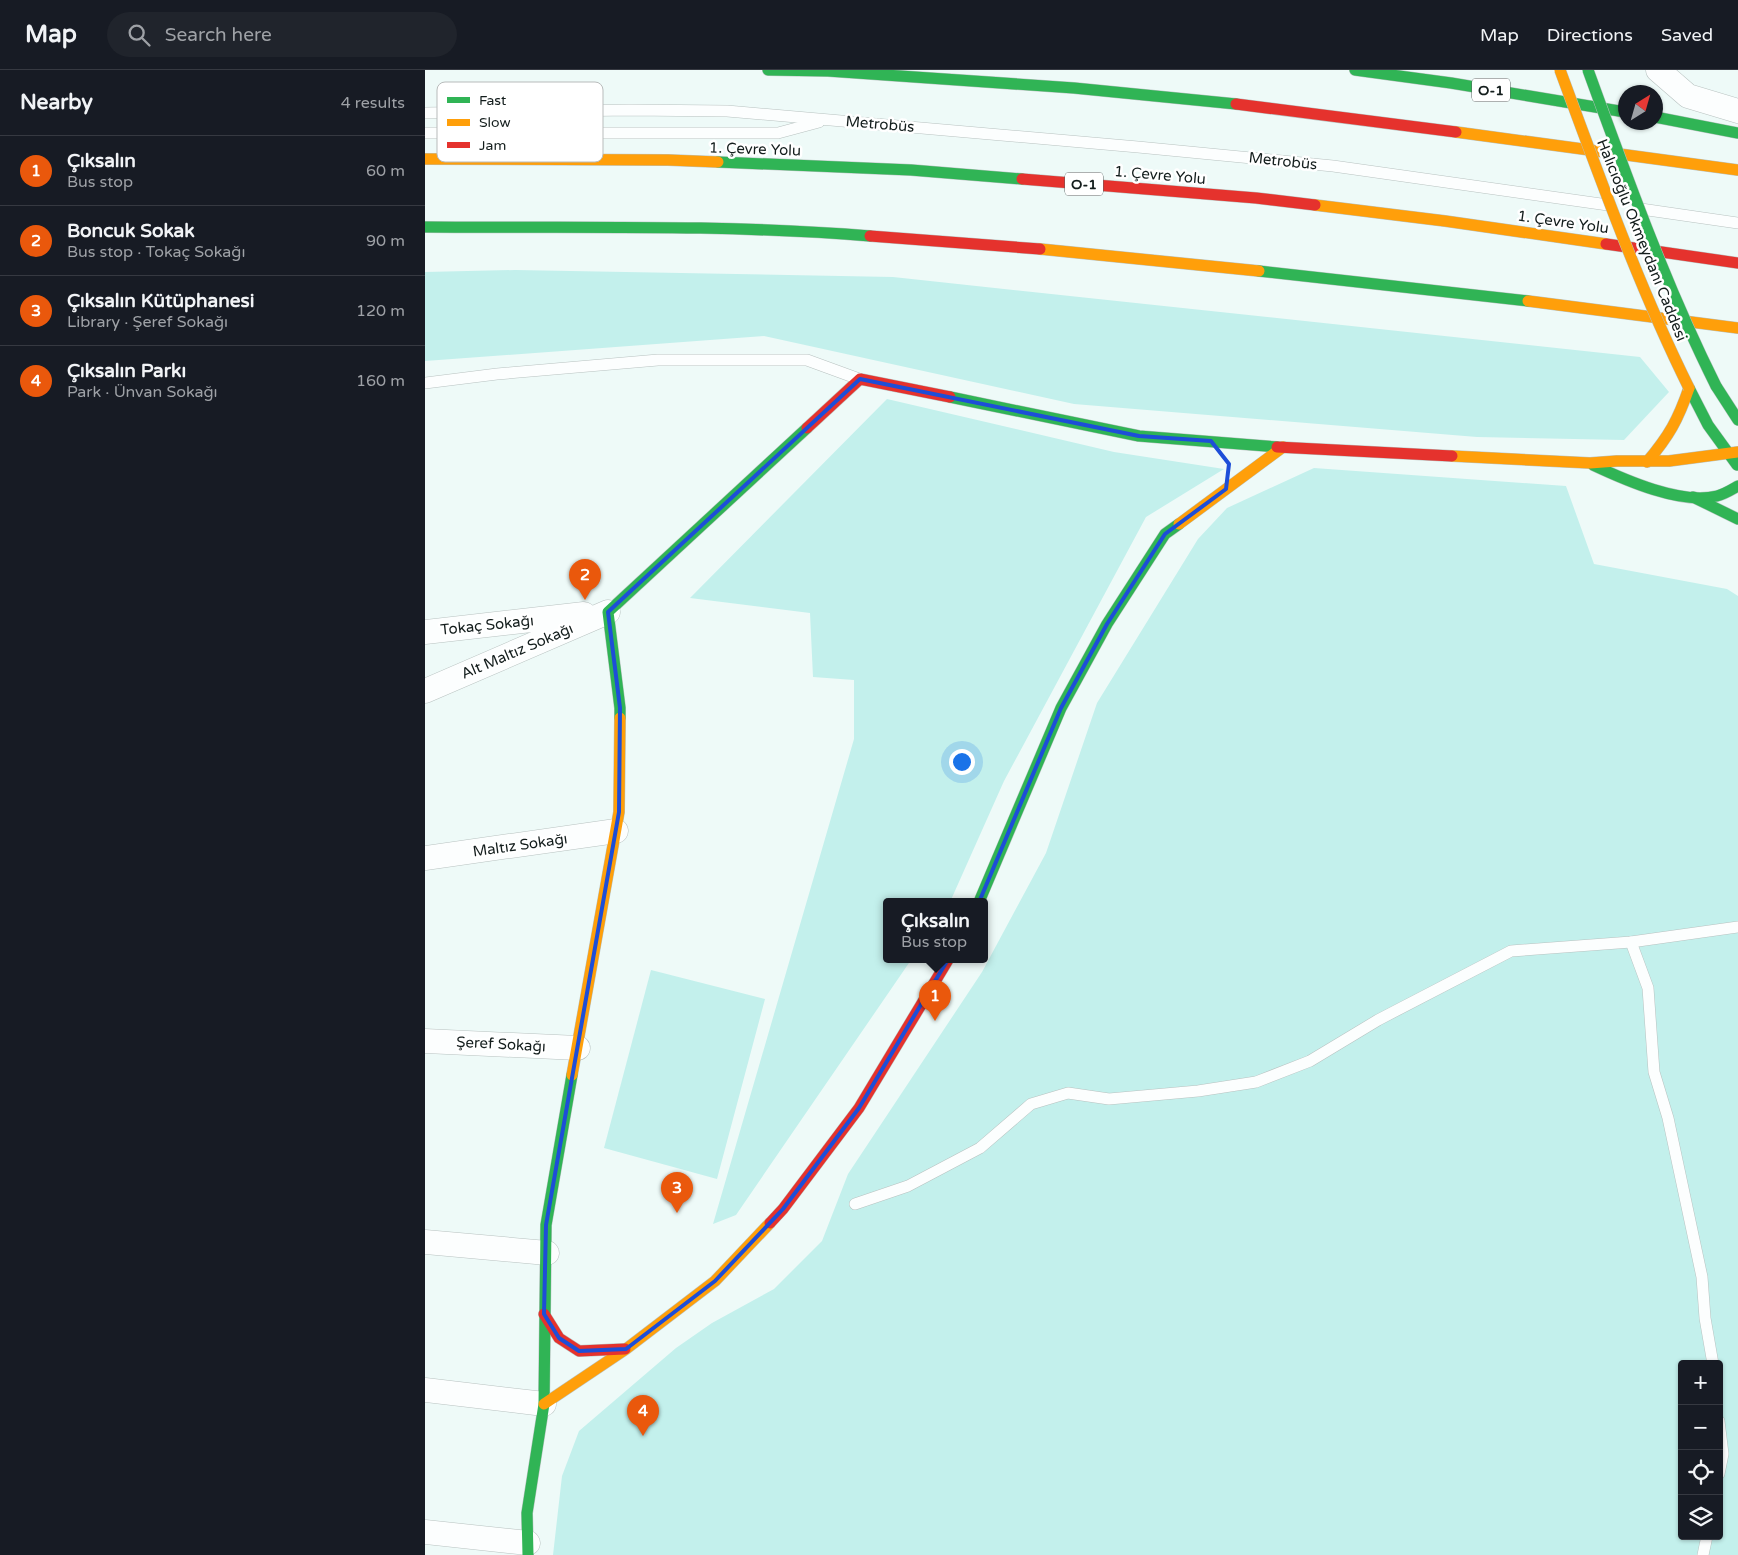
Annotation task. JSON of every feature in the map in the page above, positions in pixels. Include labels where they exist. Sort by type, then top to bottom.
[{"type":"main road","points":[[768,70],[828,71],[1074,88],[1173,97],[1274,108],[1738,170]]},
{"type":"main road","name":"O-1","points":[[1355,70],[1618,111]]},
{"type":"main road","name":"Halıcıoğlu Okmeydanı Caddesi","points":[[1561,70],[1650,307],[1668,349],[1708,425],[1733,452],[1738,467]]},
{"type":"main road","name":"Halıcıoğlu Okmeydanı Caddesi","points":[[1588,70],[1670,291],[1715,386],[1738,420]]},
{"type":"main road","points":[[1663,119],[1738,133]]},
{"type":"main road","name":"1. Çevre Yolu","points":[[603,160],[658,160],[921,171],[1257,198],[1475,225],[1738,263]]},
{"type":"main road","points":[[425,227],[646,228],[841,234],[1029,248],[1308,276],[1571,306],[1738,328]]},
{"type":"main road","points":[[528,1549],[527,1513],[544,1404],[546,1225],[619,812],[620,708],[608,612],[860,379],[1139,436],[1283,447],[1590,463],[1694,459],[1733,452]]},
{"type":"main road","points":[[1647,462],[1665,440],[1679,416],[1689,388]]},
{"type":"main road","points":[[1211,441],[1223,456]]},
{"type":"main road","points":[[981,898],[1061,708],[1107,624],[1165,534],[1283,447]]},
{"type":"main road","points":[[1590,463],[1622,479],[1647,487],[1693,497],[1714,497],[1727,493],[1738,486]]},
{"type":"main road","points":[[1226,489],[1228,472]]},
{"type":"main road","points":[[1693,497],[1738,519]]},
{"type":"main road","points":[[544,1404],[626,1350],[715,1281],[783,1209],[859,1108],[946,963]]},
{"type":"main road","points":[[544,1314],[559,1338],[579,1351],[626,1350]]},
{"type":"street","points":[[1658,70],[1688,96],[1738,110]]},
{"type":"street","name":"Tokaç Sokağı","points":[[425,632],[608,612]]},
{"type":"street","name":"Alt Maltız Sokağı","points":[[425,691],[608,612]]},
{"type":"street","name":"Maltız Sokağı","points":[[425,858],[616,831]]},
{"type":"street","name":"Şeref Sokağı","points":[[425,1040],[578,1048]]},
{"type":"street","points":[[425,1242],[547,1253]]},
{"type":"street","points":[[425,1390],[544,1404]]},
{"type":"street","points":[[425,1532],[528,1549]]},
{"type":"lane","name":"Metrobüs","points":[[603,110],[727,111],[1333,166],[1738,223]]},
{"type":"lane","name":"Metrobüs","points":[[603,133],[777,133],[825,120]]},
{"type":"lane","points":[[425,383],[497,374],[659,360],[807,360],[860,379]]},
{"type":"lane","points":[[855,1204],[908,1186],[980,1148],[1031,1104],[1067,1093],[1109,1099],[1198,1091],[1256,1082],[1310,1061],[1377,1020],[1511,951],[1631,942],[1738,927]]},
{"type":"lane","points":[[1631,942],[1648,988],[1654,1072],[1668,1118],[1702,1277],[1705,1318],[1712,1360]]},
{"type":"lane","points":[[1703,1555],[1706,1540]]},
{"type":"highlighted area","points":[[860,379],[1139,436],[1211,441],[1229,464],[1226,489],[1165,534],[1107,624],[1061,708],[971,921],[859,1108],[783,1209],[715,1281],[626,1349],[579,1351],[559,1338],[544,1314],[546,1225],[619,812],[620,708],[608,612]]},
{"type":"shaded area","points":[[515,270],[893,277],[1640,357],[1669,392],[1624,440],[1477,437],[1074,404],[764,336],[425,361],[425,272]]},
{"type":"shaded area","points":[[887,399],[1114,452],[1224,469],[1146,517],[1004,781],[952,898],[883,898],[883,963],[909,963],[736,1215],[713,1224],[854,739],[854,680],[813,677],[810,613],[690,598]]},
{"type":"shaded area","points":[[1314,468],[1566,486],[1594,564],[1727,589],[1738,596],[1738,1555],[553,1555],[562,1476],[579,1431],[676,1348],[712,1323],[774,1289],[822,1241],[848,1174],[988,963],[1046,853],[1097,703],[1198,539],[1227,508]]},
{"type":"shaded area","points":[[651,970],[765,999],[717,1179],[604,1148]]},
{"type":"traffic: fast","points":[[768,70],[828,71],[1074,88],[1236,104]]},
{"type":"traffic: fast","points":[[1355,70],[1451,83],[1618,111]]},
{"type":"traffic: fast","points":[[1588,70],[1663,269],[1697,348],[1716,386]]},
{"type":"traffic: fast","points":[[1663,119],[1738,133]]},
{"type":"traffic: fast","points":[[718,162],[911,170],[1022,179]]},
{"type":"traffic: fast","points":[[425,227],[703,228],[870,236]]},
{"type":"traffic: fast","points":[[1259,271],[1528,301]]},
{"type":"traffic: fast","points":[[1716,386],[1738,420]]},
{"type":"traffic: fast","points":[[1689,388],[1708,425],[1737,465]]},
{"type":"traffic: fast","points":[[950,397],[1139,436],[1277,447]]},
{"type":"traffic: fast","points":[[620,718],[608,612],[807,428]]},
{"type":"traffic: fast","points":[[1593,465],[1653,490],[1687,497],[1703,498],[1717,496],[1738,486]]},
{"type":"traffic: fast","points":[[1693,497],[1738,519]]},
{"type":"traffic: fast","points":[[981,898],[1061,708],[1107,624],[1165,534],[1179,524]]},
{"type":"traffic: fast","points":[[528,1555],[527,1513],[544,1404],[546,1225],[572,1075]]},
{"type":"traffic: slow","points":[[1560,70],[1636,271],[1689,388]]},
{"type":"traffic: slow","points":[[1456,132],[1738,170]]},
{"type":"traffic: slow","points":[[425,159],[437,159]]},
{"type":"traffic: slow","points":[[603,160],[718,162]]},
{"type":"traffic: slow","points":[[1315,205],[1606,244]]},
{"type":"traffic: slow","points":[[1040,249],[1259,271]]},
{"type":"traffic: slow","points":[[1528,301],[1738,328]]},
{"type":"traffic: slow","points":[[1647,462],[1672,427],[1689,388]]},
{"type":"traffic: slow","points":[[1179,524],[1283,447]]},
{"type":"traffic: slow","points":[[1452,456],[1590,463],[1669,461],[1738,452]]},
{"type":"traffic: slow","points":[[572,1075],[619,812],[620,718]]},
{"type":"traffic: slow","points":[[544,1404],[626,1349],[715,1281],[770,1223]]},
{"type":"traffic: jam","points":[[1236,104],[1456,132]]},
{"type":"traffic: jam","points":[[1022,179],[1256,198],[1315,205]]},
{"type":"traffic: jam","points":[[870,236],[1040,249]]},
{"type":"traffic: jam","points":[[1606,244],[1738,263]]},
{"type":"traffic: jam","points":[[807,428],[860,379],[950,397]]},
{"type":"traffic: jam","points":[[1277,447],[1452,456]]},
{"type":"traffic: jam","points":[[770,1223],[783,1209],[859,1108],[946,963]]},
{"type":"traffic: jam","points":[[544,1314],[559,1338],[579,1351],[625,1349]]},
{"type":"place","name":"Boncuk Sokak","points":[[585,600]]},
{"type":"place","name":"Çıksalın","points":[[935,1021]]},
{"type":"place","name":"Çıksalın Kütüphanesi","points":[[677,1213]]},
{"type":"place","name":"Çıksalın Parkı","points":[[643,1436]]}]
